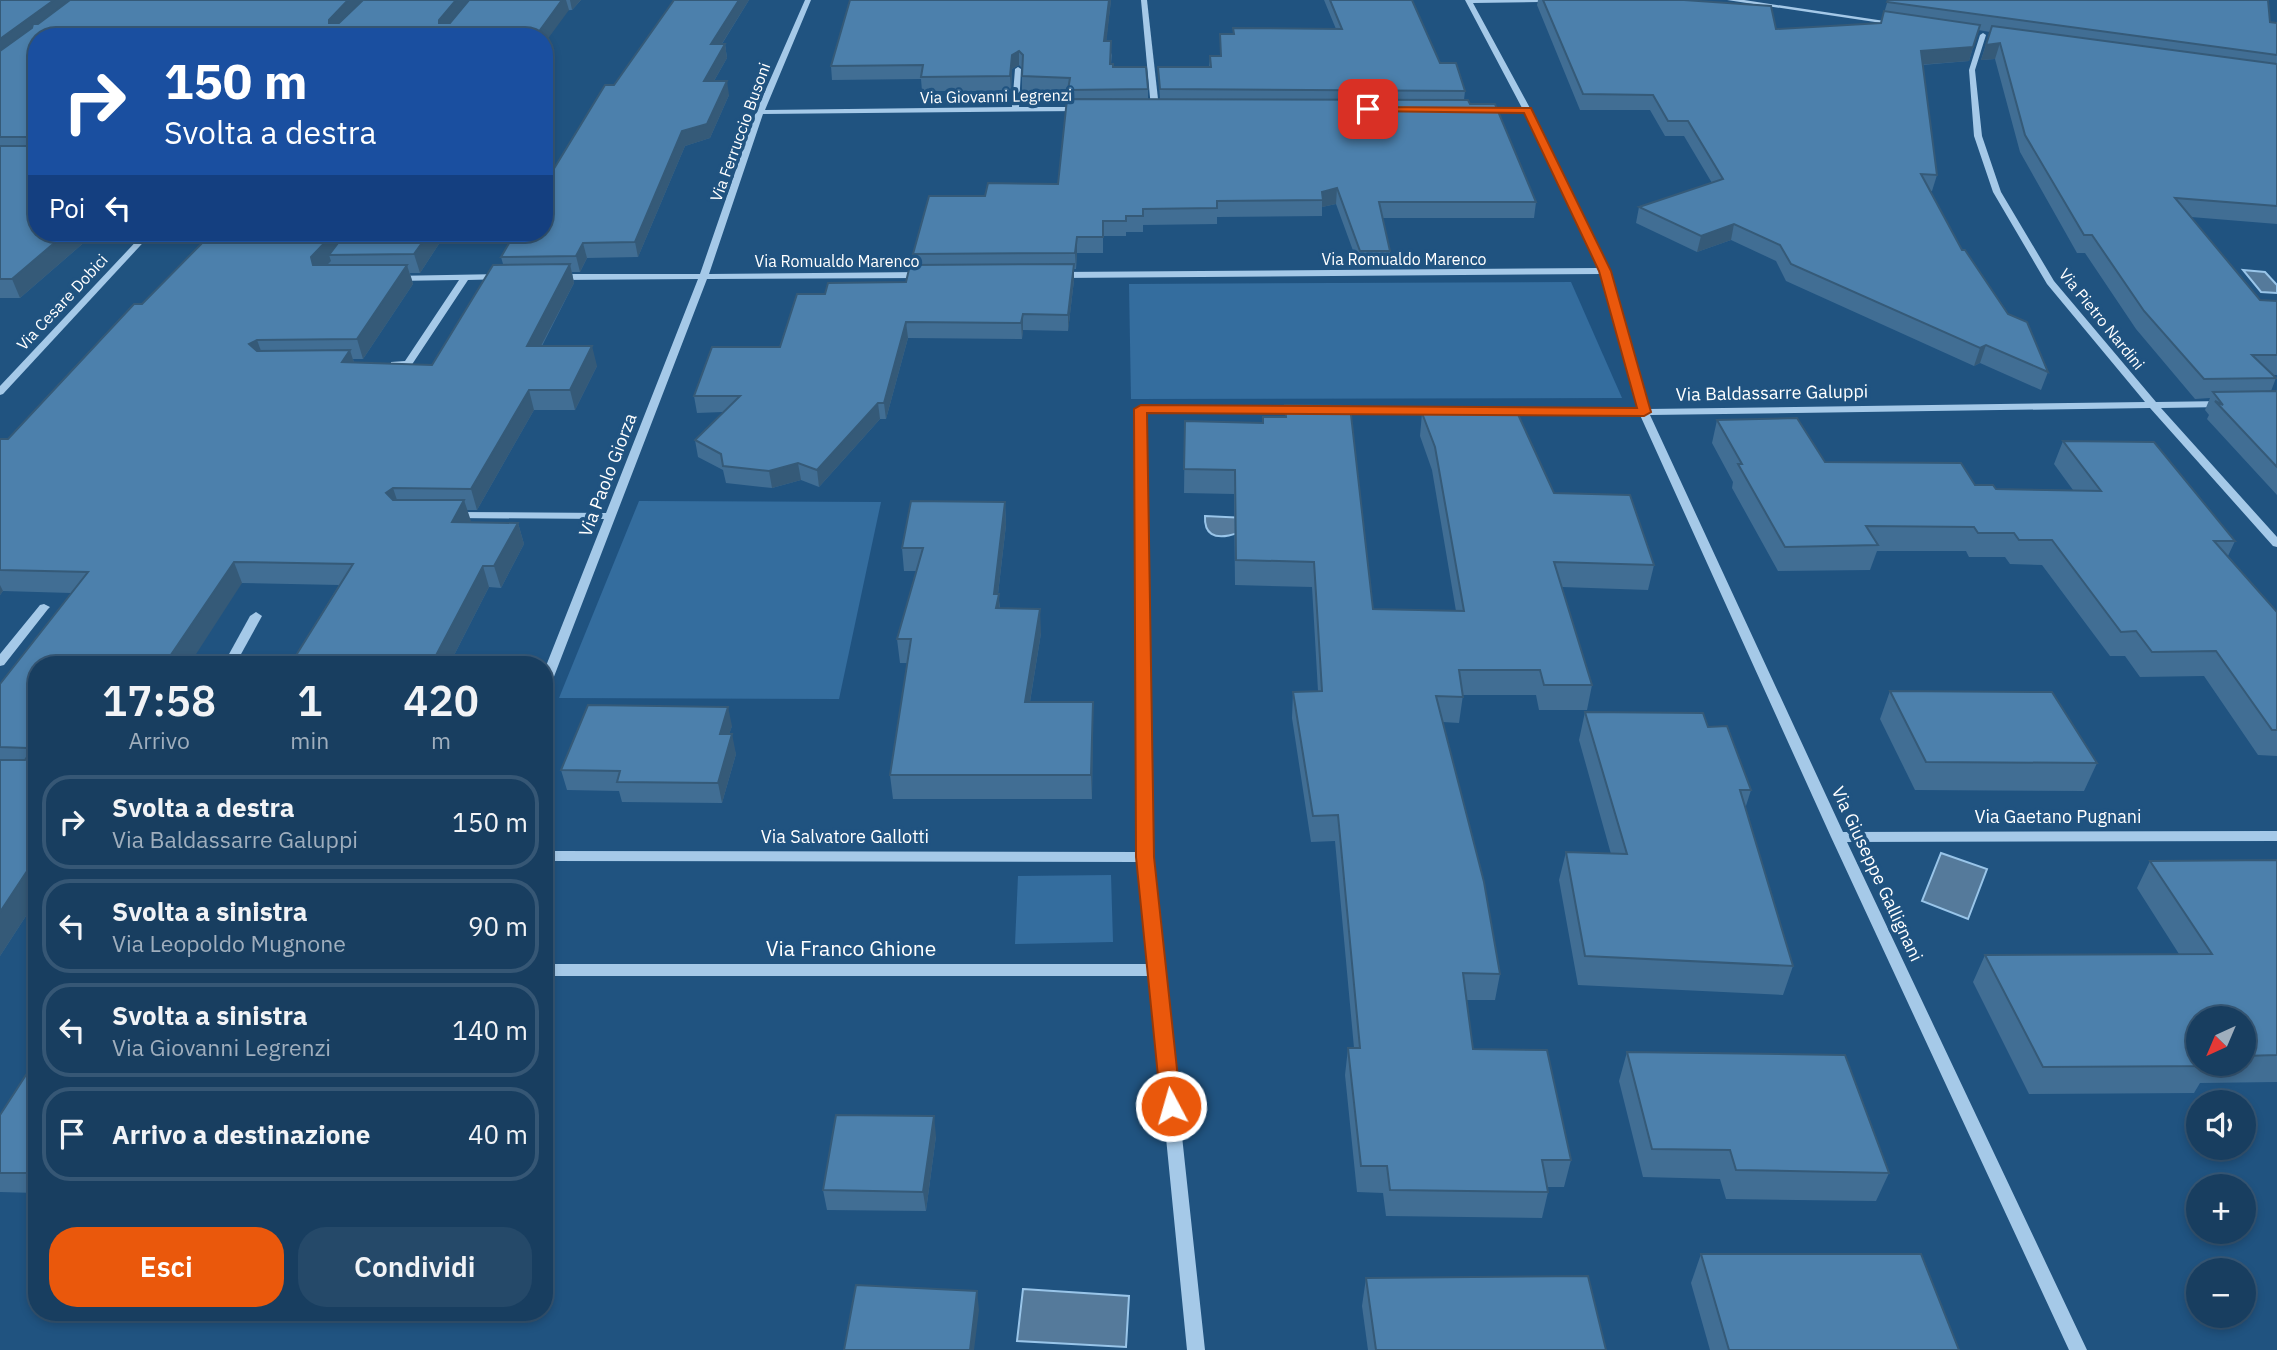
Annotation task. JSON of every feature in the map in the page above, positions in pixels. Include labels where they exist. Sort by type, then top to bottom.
[{"type":"street","name":"Via Ferruccio Busoni","points":[[704,275],[760,113],[808,0]]},
{"type":"street","points":[[1144,0],[1155,108]]},
{"type":"street","points":[[1469,1],[1539,0]]},
{"type":"street","points":[[1730,0],[1904,24]]},
{"type":"street","name":"Via Giuseppe Gallignani","points":[[1469,1],[1527,110],[1605,271],[1644,412],[1838,837],[2078,1350]]},
{"type":"street","points":[[1970,33],[1996,37]]},
{"type":"street","name":"Via Pietro Nardini","points":[[1983,35],[1972,70],[1978,136],[1997,192],[2050,282],[2153,405],[2277,544]]},
{"type":"street","points":[[1015,110],[1018,69]]},
{"type":"street","points":[[1142,108],[1169,108]]},
{"type":"street","name":"Via Giovanni Legrenzi","points":[[760,113],[1091,109]]},
{"type":"street","points":[[1472,110],[1527,110]]},
{"type":"street","name":"Via Cesare Dobici","points":[[0,392],[140,242]]},
{"type":"street","name":"Via Romualdo Marenco","points":[[1049,275],[1605,271]]},
{"type":"street","name":"Via Paolo Giorza","points":[[553,664],[704,275]]},
{"type":"street","name":"Via Romualdo Marenco","points":[[544,277],[939,275]]},
{"type":"street","points":[[387,278],[518,277]]},
{"type":"street","points":[[382,364],[408,364],[465,278]]},
{"type":"street","name":"Via Baldassarre Galuppi","points":[[1323,410],[1644,412],[2236,404]]},
{"type":"street","points":[[1196,1350],[1145,857],[1141,409],[1309,410]]},
{"type":"street","points":[[440,515],[610,516]]},
{"type":"street","points":[[0,662],[44,607]]},
{"type":"street","points":[[234,656],[256,616]]},
{"type":"street","name":"Via Gaetano Pugnani","points":[[1838,837],[2277,836]]},
{"type":"street","name":"Via Salvatore Gallotti","points":[[553,856],[1145,857]]},
{"type":"street","name":"Via Franco Ghione","points":[[553,970],[1157,970]]},
{"type":"shaded area","points":[[2243,270],[2265,272],[2277,285],[2277,293],[2261,292]]},
{"type":"shaded area","points":[[1571,282],[1622,398],[1131,399],[1129,284]]},
{"type":"shaded area","points":[[639,501],[881,502],[839,699],[559,698]]},
{"type":"shaded area","points":[[1205,516],[1268,519],[1241,532],[1220,536],[1212,534],[1207,528]]},
{"type":"shaded area","points":[[1941,853],[1987,869],[1968,919],[1922,901]]},
{"type":"shaded area","points":[[1111,875],[1113,942],[1015,944],[1018,876]]},
{"type":"shaded area","points":[[1023,1289],[1129,1296],[1126,1347],[1017,1341]]},
{"type":"building","points":[[0,0],[54,0],[0,39]]},
{"type":"building","points":[[70,0],[348,0],[329,20],[329,23],[339,23],[363,0],[456,0],[439,20],[439,23],[450,23],[469,0],[562,0],[542,28],[32,28],[33,24],[38,24]]},
{"type":"building","points":[[674,0],[739,0],[711,44],[725,44],[704,81],[727,81],[707,124],[682,131],[635,242],[583,243],[576,256],[501,257],[510,242],[553,242],[553,170],[605,85],[614,85]]},
{"type":"building","points":[[850,0],[1109,0],[1104,41],[1111,41],[1110,64],[1113,64],[1113,67],[1146,67],[1148,89],[1068,90],[1070,78],[1022,76],[1023,55],[1019,51],[1012,55],[1010,76],[921,77],[923,65],[831,66]]},
{"type":"building","points":[[1330,0],[1412,0],[1440,63],[1456,63],[1465,91],[1160,89],[1158,67],[1211,67],[1210,56],[1221,56],[1220,34],[1234,34],[1233,28],[1342,29]]},
{"type":"building","points":[[1543,0],[1684,0],[1771,6],[1776,29],[1881,23],[1884,11],[1980,25],[1973,47],[1921,51],[1937,175],[1921,174],[1962,250],[1965,250],[2008,314],[2027,322],[2048,372],[1986,345],[1980,348],[1791,264],[1780,245],[1734,224],[1701,236],[1639,207],[1723,179],[1688,121],[1668,121],[1653,95],[1583,94]]},
{"type":"building","points":[[2268,0],[2270,22],[2277,23],[2277,55],[1887,2]]},
{"type":"building","points":[[1992,26],[2277,64],[2277,206],[2175,198],[2260,300],[2277,301],[2277,355],[2252,355],[2276,378],[2204,379],[2144,311],[2092,235],[2084,235],[2025,135],[2000,43],[1986,45]]},
{"type":"building","points":[[28,31],[28,137],[0,137],[0,51]]},
{"type":"building","points":[[1067,99],[1468,100],[1470,104],[1495,104],[1536,202],[1379,202],[1390,251],[1360,251],[1337,188],[1322,192],[1323,200],[1217,201],[1217,208],[1143,209],[1143,216],[1126,216],[1126,221],[1103,221],[1103,237],[1077,237],[1075,253],[913,254],[929,196],[985,196],[988,183],[1058,184]]},
{"type":"building","points":[[0,146],[28,146],[28,242],[55,242],[12,279],[0,279]]},
{"type":"building","points":[[203,242],[325,242],[311,257],[313,265],[407,265],[357,339],[257,340],[249,344],[257,351],[350,350],[342,362],[432,365],[493,265],[570,264],[527,346],[592,346],[570,390],[529,390],[471,489],[393,488],[386,493],[393,500],[464,500],[452,522],[518,523],[494,566],[483,566],[436,656],[296,656],[353,564],[234,562],[170,656],[28,656],[28,870],[0,912],[0,760],[25,760],[27,748],[0,747],[0,684],[88,572],[0,570],[0,439],[8,439],[134,304],[142,304]]},
{"type":"building","points":[[339,242],[423,242],[414,254],[329,255]]},
{"type":"building","points":[[1074,264],[1068,315],[1023,314],[1021,323],[906,322],[884,403],[878,403],[817,470],[798,463],[769,471],[723,466],[721,454],[695,440],[740,396],[694,396],[712,347],[780,347],[797,294],[825,294],[828,283],[906,282],[910,265]]},
{"type":"building","points":[[2277,391],[2277,467],[2215,401],[2223,405],[2213,392]]},
{"type":"building","points":[[1285,405],[1350,406],[1373,609],[1464,611],[1435,447],[1422,413],[1516,410],[1554,493],[1630,495],[1654,565],[1554,562],[1592,685],[1544,685],[1540,670],[1459,670],[1463,697],[1436,696],[1484,882],[1500,974],[1463,973],[1473,1049],[1547,1050],[1571,1160],[1542,1160],[1548,1192],[1390,1190],[1387,1166],[1361,1166],[1348,1048],[1360,1048],[1338,815],[1313,816],[1293,692],[1322,691],[1314,562],[1236,560],[1235,470],[1184,469],[1185,421],[1263,423],[1263,417],[1286,417]]},
{"type":"building","points":[[1797,418],[1825,462],[1961,463],[1975,485],[1993,485],[1996,489],[2101,491],[2063,441],[2154,442],[2235,541],[2214,541],[2277,612],[2277,730],[2272,730],[2216,651],[2152,652],[2136,631],[2121,632],[2052,540],[2019,540],[2014,533],[1978,533],[1974,527],[1866,526],[1878,545],[1785,547],[1738,464],[1742,464],[1717,420]]},
{"type":"building","points":[[911,501],[1005,502],[994,594],[999,594],[996,608],[1040,609],[1025,702],[1093,702],[1091,775],[890,775],[911,639],[897,639],[923,548],[902,548]]},
{"type":"building","points":[[1890,691],[2052,692],[2097,763],[1926,762]]},
{"type":"building","points":[[588,705],[728,707],[720,734],[732,734],[718,783],[617,782],[620,771],[561,770]]},
{"type":"building","points":[[1585,712],[1703,713],[1708,727],[1727,726],[1751,790],[1740,790],[1793,966],[1585,956],[1566,852],[1627,854]]},
{"type":"building","points":[[2277,860],[2277,1055],[2256,1056],[2256,1006],[2186,1006],[2186,1066],[2043,1067],[1985,955],[2212,954],[2150,861]]},
{"type":"building","points":[[1627,1052],[1845,1055],[1889,1173],[1736,1170],[1730,1150],[1652,1149]]},
{"type":"building","points":[[28,1072],[28,1173],[0,1173],[0,1115]]},
{"type":"building","points":[[836,1115],[934,1116],[923,1192],[823,1190]]},
{"type":"building","points":[[1701,1254],[1921,1254],[1959,1350],[1729,1350]]},
{"type":"building","points":[[1588,1276],[1606,1350],[1376,1350],[1366,1278]]},
{"type":"building","points":[[856,1285],[977,1291],[970,1350],[844,1350]]},
{"type":"route","points":[[1171,1106],[1145,857],[1141,409],[1644,412],[1605,271],[1527,110],[1368,109]]}]
